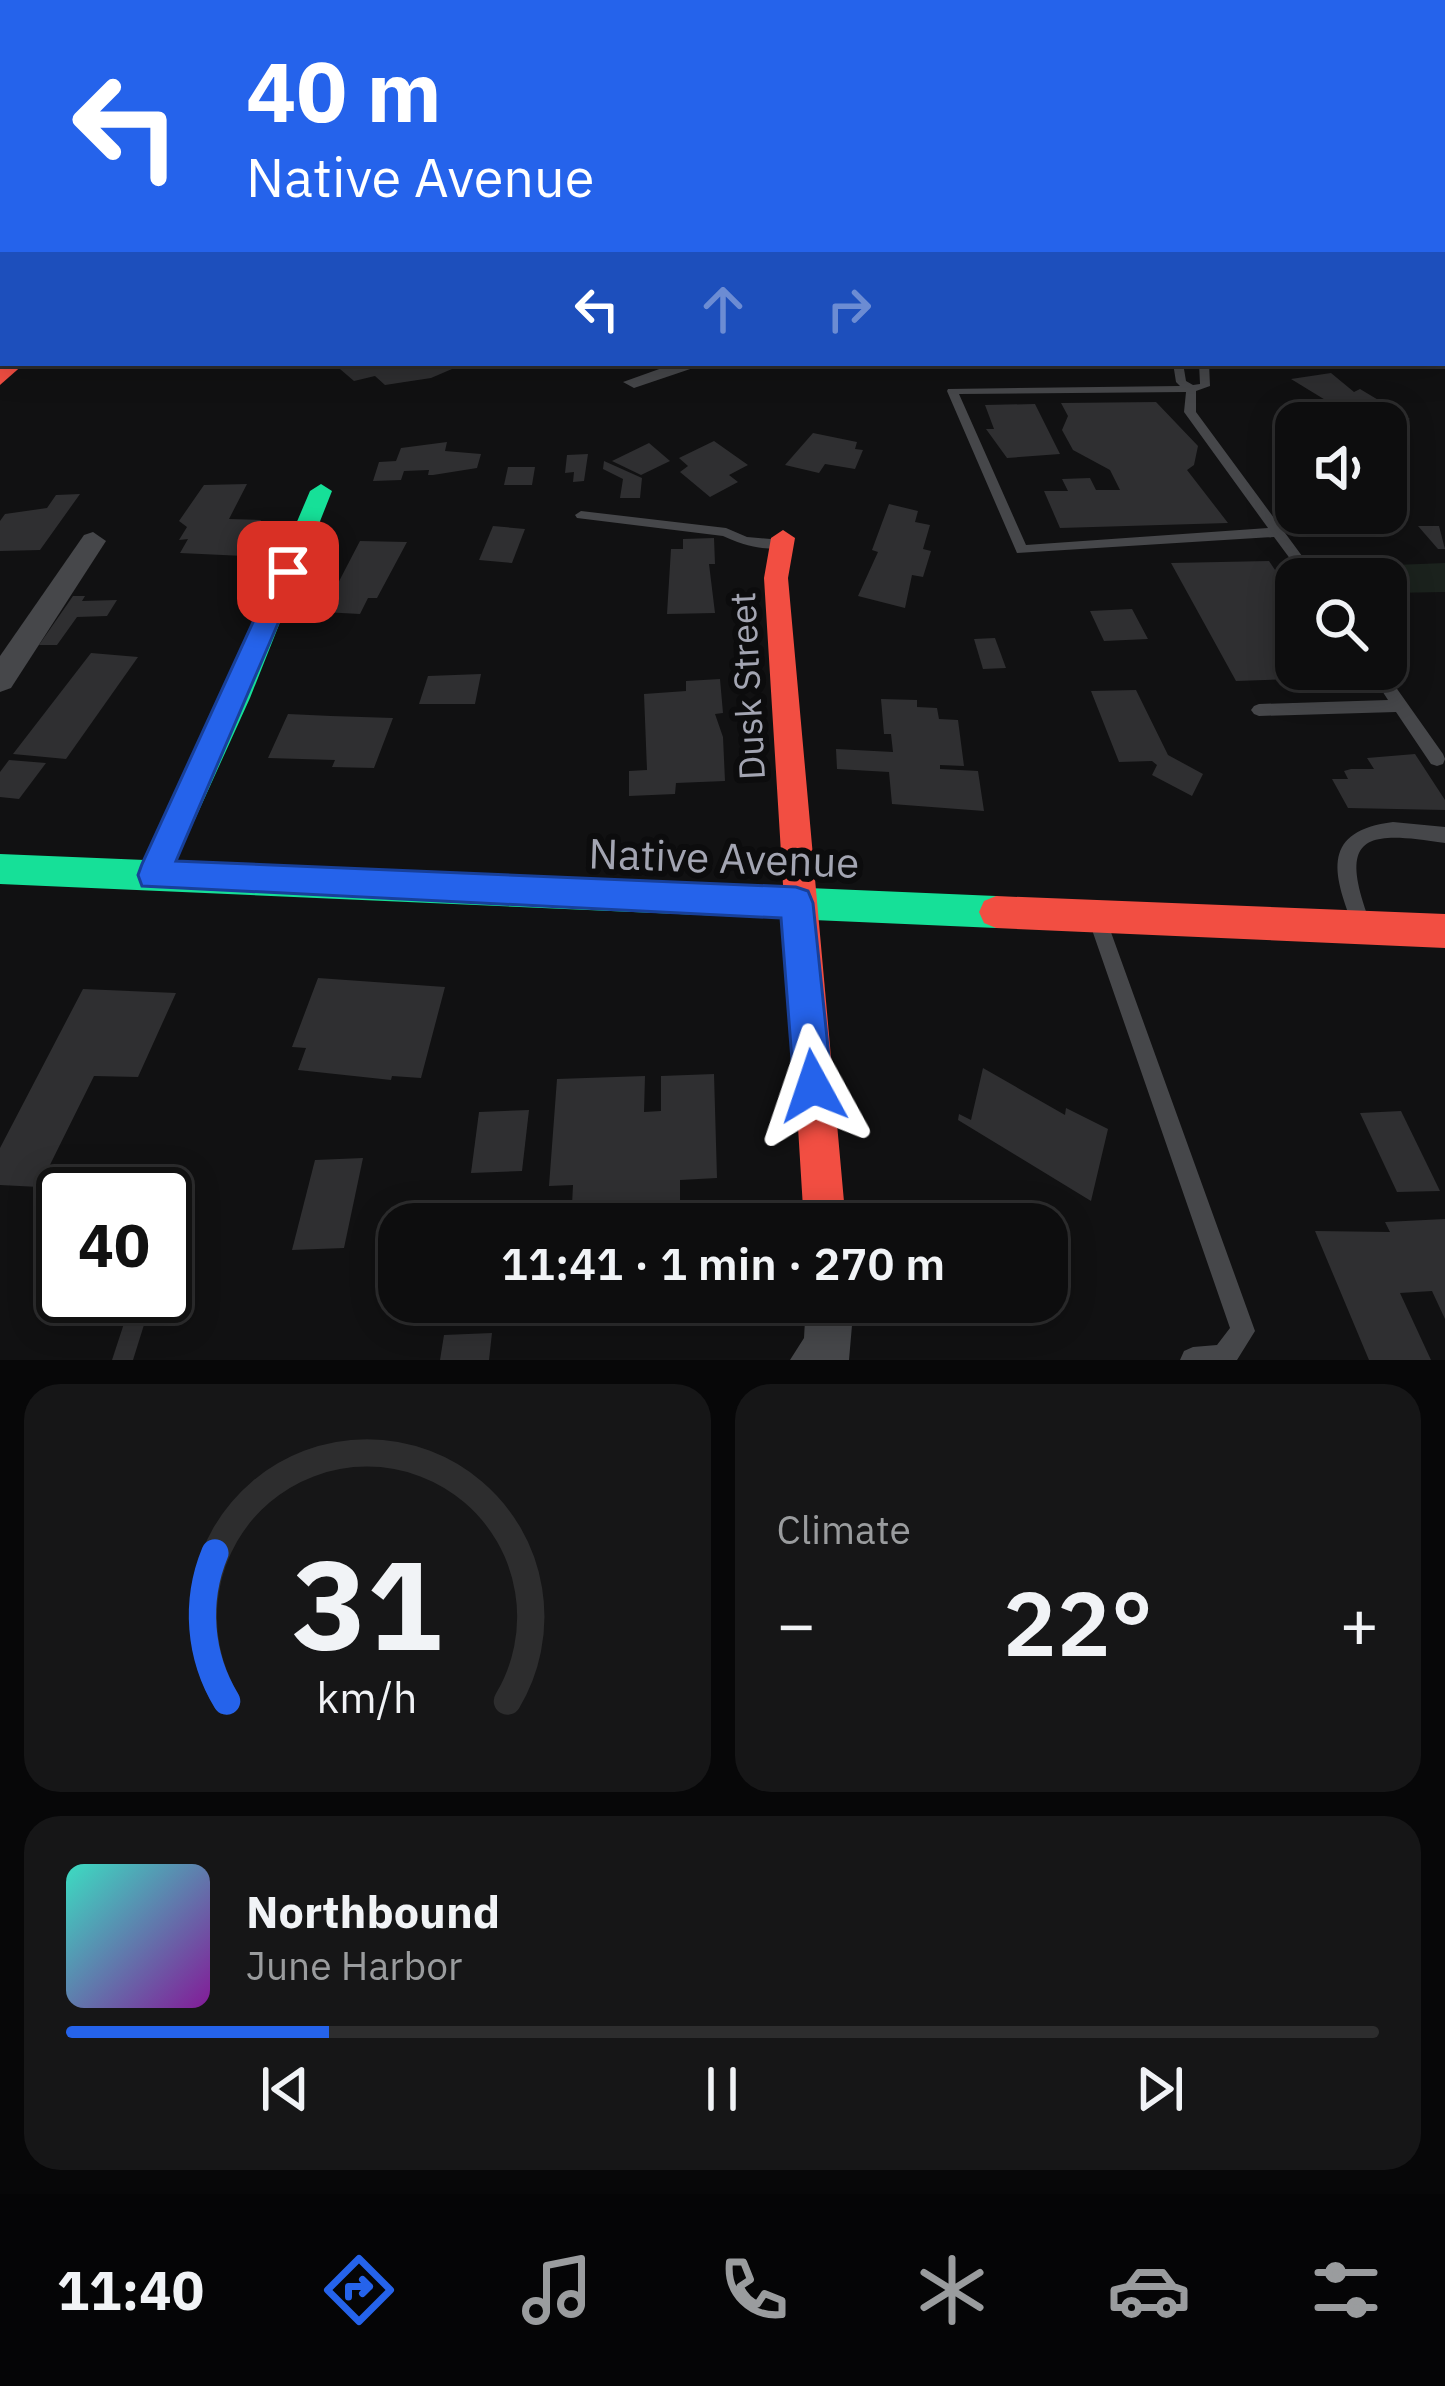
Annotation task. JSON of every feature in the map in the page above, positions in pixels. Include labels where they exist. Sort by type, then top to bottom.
[{"type":"street","points":[[634,382],[688,366]]},
{"type":"street","points":[[154,875],[236,698],[321,490]]},
{"type":"street","name":"Dusk Street","points":[[782,541],[776,578],[796,903],[823,1203]]},
{"type":"street","points":[[0,680],[93,542]]},
{"type":"street","name":"Native Avenue","points":[[0,869],[1445,932]]},
{"type":"street","points":[[814,1360],[828,1351],[829,1323]]},
{"type":"lane","points":[[993,366],[1003,391]]},
{"type":"lane","points":[[1178,366],[1180,382],[1191,389]]},
{"type":"lane","points":[[1204,366],[1205,386],[1191,389],[952,392],[1022,550],[1275,532]]},
{"type":"lane","points":[[1191,389],[1190,412],[1275,528]]},
{"type":"lane","points":[[581,515],[726,532],[745,541],[782,541]]},
{"type":"lane","points":[[1389,690],[1437,759]]},
{"type":"lane","points":[[1259,710],[1400,706]]},
{"type":"lane","points":[[1364,928],[1342,879],[1348,848],[1358,837],[1384,831],[1445,836]]},
{"type":"lane","points":[[1096,916],[1243,1331],[1224,1357],[1193,1360]]},
{"type":"shaded area","points":[[1445,563],[1445,592],[1407,593],[1407,565]]},
{"type":"building","points":[[336,366],[459,366],[431,378],[385,385],[375,376],[354,381]]},
{"type":"building","points":[[1331,373],[1354,392],[1360,389],[1382,402],[1329,402],[1291,379]]},
{"type":"building","points":[[1156,402],[1198,446],[1194,465],[1187,470],[1228,523],[1060,528],[1044,491],[1068,491],[1062,479],[1090,478],[1096,490],[1120,490],[1110,470],[1073,450],[1062,430],[1068,416],[1061,403]]},
{"type":"building","points":[[1035,404],[1060,454],[1007,458],[986,429],[994,429],[985,405]]},
{"type":"building","points":[[813,433],[857,442],[855,449],[863,450],[855,469],[825,464],[819,473],[785,465]]},
{"type":"building","points":[[714,441],[748,465],[729,475],[738,482],[710,497],[680,472],[688,466],[679,458]]},
{"type":"building","points":[[447,442],[445,451],[481,454],[477,468],[433,475],[428,475],[429,470],[404,471],[401,480],[373,481],[379,462],[396,461],[401,448]]},
{"type":"building","points":[[649,443],[670,461],[641,475],[612,461]]},
{"type":"building","points":[[588,454],[584,481],[573,482],[574,472],[565,473],[567,455]]},
{"type":"building","points":[[604,461],[642,478],[640,498],[620,498],[623,479],[603,469]]},
{"type":"building","points":[[508,467],[535,467],[532,485],[504,485]]},
{"type":"building","points":[[247,484],[229,519],[261,520],[259,525],[263,525],[244,556],[180,553],[188,539],[179,540],[187,527],[179,521],[204,485]]},
{"type":"building","points":[[80,494],[40,550],[0,551],[0,521],[5,514],[47,508],[56,495]]},
{"type":"building","points":[[889,504],[918,511],[915,522],[930,525],[923,549],[931,551],[923,577],[912,575],[905,608],[858,596],[878,552],[872,550]]},
{"type":"building","points":[[493,526],[525,529],[512,563],[479,560]]},
{"type":"building","points":[[1418,526],[1439,526],[1445,549],[1438,549]]},
{"type":"building","points":[[714,538],[715,564],[709,564],[715,613],[667,614],[671,549],[683,549],[683,539]]},
{"type":"building","points":[[360,541],[407,542],[377,598],[368,598],[360,614],[323,612]]},
{"type":"building","points":[[1269,561],[1275,570],[1275,680],[1236,681],[1171,563]]},
{"type":"building","points":[[73,596],[85,596],[82,601],[117,600],[107,616],[77,617],[57,645],[39,645]]},
{"type":"building","points":[[1132,609],[1148,639],[1104,641],[1090,611]]},
{"type":"building","points":[[995,638],[1006,668],[983,669],[974,639]]},
{"type":"building","points":[[91,653],[138,657],[66,759],[13,754]]},
{"type":"building","points":[[481,674],[475,704],[419,704],[428,676]]},
{"type":"building","points":[[720,679],[723,713],[715,714],[723,737],[725,781],[676,783],[675,794],[629,796],[629,771],[647,770],[644,694],[686,691],[686,681]]},
{"type":"building","points":[[1136,690],[1168,755],[1203,774],[1192,796],[1152,775],[1157,765],[1152,761],[1119,762],[1091,691]]},
{"type":"building","points":[[881,699],[917,700],[917,707],[937,708],[939,719],[958,720],[964,766],[940,765],[940,769],[978,771],[984,811],[892,804],[889,772],[837,769],[836,749],[893,752],[891,734],[884,734]]},
{"type":"building","points":[[288,714],[393,718],[374,768],[332,767],[335,760],[268,758]]},
{"type":"building","points":[[1415,754],[1445,800],[1445,810],[1348,808],[1332,779],[1348,779],[1344,771],[1351,769],[1374,769],[1367,758]]},
{"type":"building","points":[[9,760],[46,763],[19,799],[0,797],[0,772]]},
{"type":"building","points":[[318,978],[445,987],[421,1078],[392,1076],[391,1080],[298,1070],[306,1048],[292,1047]]},
{"type":"building","points":[[83,989],[176,993],[138,1077],[94,1076],[49,1167],[36,1167],[36,1187],[0,1185],[0,1148]]},
{"type":"building","points":[[983,1068],[1065,1115],[1066,1108],[1108,1129],[1091,1201],[958,1120],[959,1114],[971,1120]]},
{"type":"building","points":[[714,1074],[717,1178],[680,1180],[680,1203],[572,1203],[573,1185],[549,1186],[557,1079],[645,1076],[644,1112],[661,1111],[661,1076]]},
{"type":"building","points":[[529,1110],[522,1171],[471,1173],[479,1112]]},
{"type":"building","points":[[1401,1111],[1440,1191],[1397,1192],[1360,1113]]},
{"type":"building","points":[[363,1158],[344,1248],[292,1250],[315,1160]]},
{"type":"building","points":[[982,1200],[1023,1203],[982,1203]]},
{"type":"building","points":[[1445,1219],[1445,1319],[1432,1291],[1400,1293],[1431,1360],[1369,1360],[1315,1231],[1390,1232],[1385,1222]]},
{"type":"building","points":[[124,1323],[145,1323],[133,1360],[112,1360]]},
{"type":"building","points":[[492,1333],[489,1360],[440,1360],[444,1335]]},
{"type":"traffic: fast","points":[[154,875],[236,698],[321,491]]},
{"type":"traffic: fast","points":[[0,869],[996,912]]},
{"type":"traffic: jam","points":[[0,379],[13,366]]},
{"type":"traffic: jam","points":[[783,538],[776,578],[823,1203]]},
{"type":"traffic: jam","points":[[996,912],[1445,931]]},
{"type":"route","points":[[288,572],[154,875],[796,903],[813,1086]]}]
